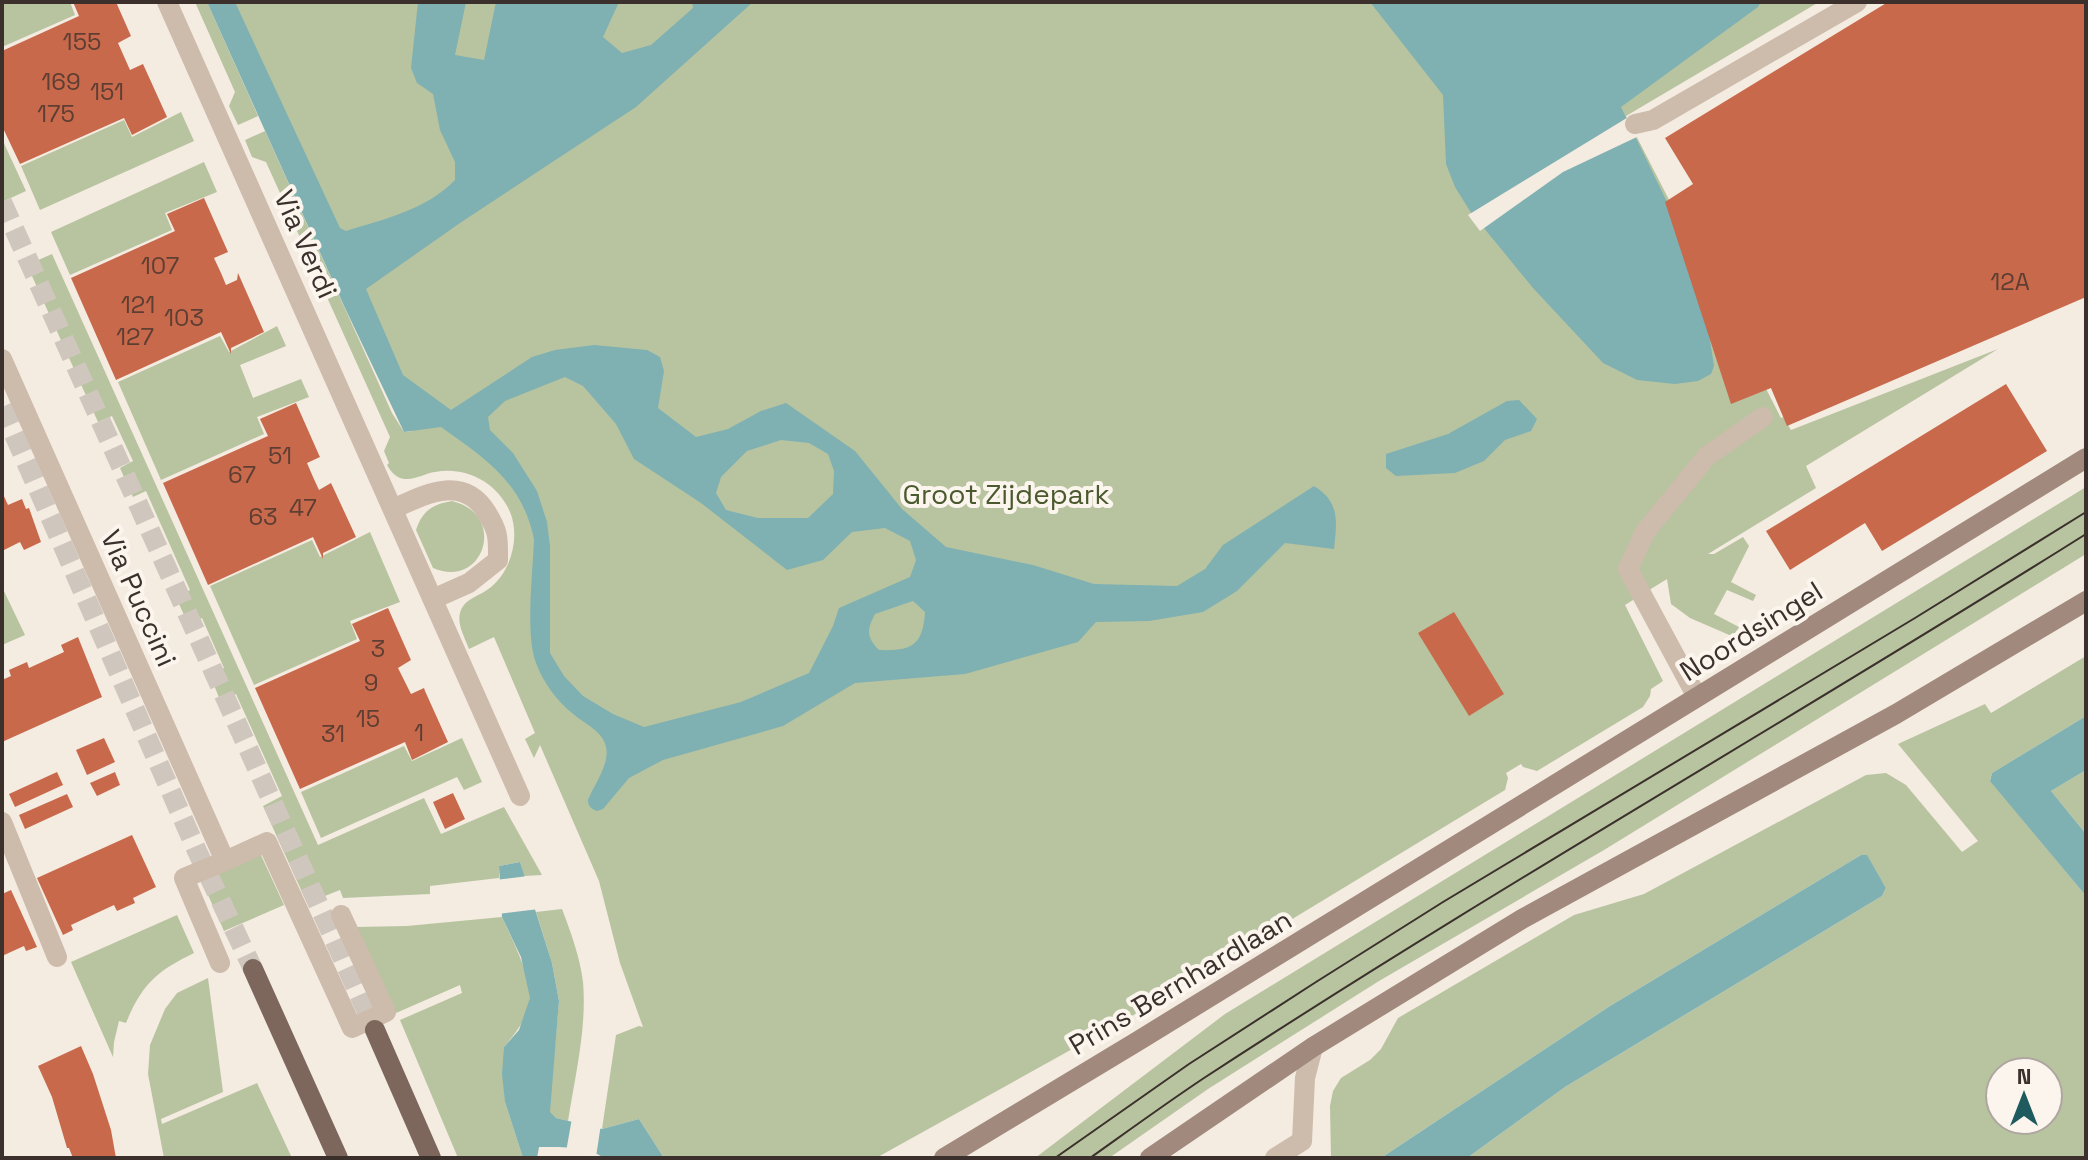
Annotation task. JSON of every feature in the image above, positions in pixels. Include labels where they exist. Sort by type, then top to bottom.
[{"type":"main road","name":"Noordsingel","points":[[1445,852],[2086,458]]},
{"type":"main road","points":[[1150,1158],[1313,1047],[1522,919],[1896,714],[2086,601]]},
{"type":"main road","name":"Prins Bernhardlaan","points":[[944,1158],[1445,852]]},
{"type":"main road","points":[[253,969],[338,1158]]},
{"type":"main road","points":[[375,1030],[431,1158]]},
{"type":"street","name":"Via Verdi","points":[[167,2],[520,796]]},
{"type":"street","points":[[1635,124],[1653,120],[1857,2]]},
{"type":"street","name":"Via Puccini","points":[[2,359],[225,861]]},
{"type":"street","points":[[1697,697],[1628,569],[1645,532],[1707,456],[1763,417]]},
{"type":"street","points":[[393,509],[419,497],[445,490],[461,490],[480,502],[498,532],[498,560],[469,583],[433,599]]},
{"type":"street","points":[[2,822],[57,957]]},
{"type":"street","points":[[220,963],[184,878],[267,842],[352,1028],[386,1012],[341,915]]},
{"type":"street","points":[[1275,1158],[1302,1141],[1305,1078],[1313,1047]]},
{"type":"green space","points":[[2,2],[70,2],[75,15],[2,47]]},
{"type":"green space","points":[[195,2],[207,2],[258,116],[238,125],[229,106],[235,92]]},
{"type":"green space","name":"Groot Zijdepark","points":[[221,2],[1819,2],[1626,116],[1781,418],[1791,430],[1998,349],[1806,466],[1816,488],[1708,554],[1714,554],[1743,537],[1749,546],[1731,582],[1756,595],[1753,601],[1727,590],[1714,614],[1739,627],[1734,637],[1690,618],[1671,604],[1667,579],[1625,605],[1663,681],[1651,689],[1643,707],[1537,771],[1521,764],[1506,773],[1505,790],[1139,1012],[876,1158],[664,1158],[639,1119],[602,1129],[616,1035],[643,1027],[620,963],[599,881],[540,745],[534,758],[525,739],[535,733],[494,637],[469,649],[460,627],[459,618],[464,604],[495,583],[507,566],[514,544],[510,512],[498,493],[469,474],[447,471],[405,479],[394,474],[387,465],[384,451],[390,437],[266,162],[252,157],[245,140],[265,131],[392,413],[404,432],[413,431]]},
{"type":"green space","points":[[181,112],[194,141],[40,210],[21,166],[124,120],[132,137]]},
{"type":"green space","points":[[2,139],[26,191],[2,202]]},
{"type":"green space","points":[[204,162],[217,192],[165,213],[172,230],[70,275],[51,232]]},
{"type":"green space","points":[[52,254],[318,845],[424,798],[441,834],[504,807],[542,875],[524,876],[520,862],[499,866],[499,878],[430,886],[430,894],[343,898],[340,890],[307,903],[263,806],[282,796],[236,694],[220,700],[210,675],[224,668],[202,618],[188,624],[176,597],[190,590],[146,491],[133,497],[120,468],[133,461],[112,416],[98,422],[27,265]]},
{"type":"green space","points":[[277,326],[286,346],[240,365],[253,398],[301,379],[309,397],[257,417],[264,434],[161,480],[118,382],[220,336],[229,352]]},
{"type":"green space","points":[[2086,487],[2086,554],[1604,850],[1379,981],[1208,1089],[1109,1158],[1035,1158],[1225,1014]]},
{"type":"green space","points":[[452,501],[469,509],[480,520],[484,534],[483,548],[476,560],[465,569],[451,572],[433,568],[416,530],[429,510]]},
{"type":"green space","points":[[370,532],[400,602],[350,621],[357,639],[254,685],[210,586],[312,540],[320,557]]},
{"type":"green space","points":[[2,587],[25,635],[2,645]]},
{"type":"green space","points":[[2086,656],[2086,716],[1992,773],[1990,780],[2086,896],[2086,1158],[1467,1158],[1565,1087],[1882,896],[1886,888],[1867,856],[1861,855],[1610,1006],[1381,1158],[1331,1158],[1330,1106],[1333,1091],[1341,1078],[1370,1060],[1381,1049],[1398,1018],[1574,915],[1644,894],[1866,775],[1886,773],[1906,785],[1962,852],[1978,841],[1898,744],[1985,704],[1991,713]]},
{"type":"green space","points":[[462,738],[482,782],[464,790],[457,777],[321,838],[301,792],[404,746],[412,761]]},
{"type":"green space","points":[[2086,770],[2086,834],[2051,791]]},
{"type":"green space","points":[[260,853],[284,905],[224,931],[201,879]]},
{"type":"green space","points":[[562,909],[580,963],[584,999],[580,1052],[568,1121],[556,1118],[549,1112],[559,1001],[552,963],[536,912]]},
{"type":"green space","points":[[177,915],[194,953],[152,980],[138,998],[126,1023],[119,1021],[113,1057],[71,962]]},
{"type":"green space","points":[[502,917],[523,966],[530,996],[525,1017],[504,1047],[505,1102],[523,1158],[458,1158],[400,1020],[462,993],[460,985],[396,1013],[356,927],[407,926]]},
{"type":"green space","points":[[208,978],[223,1092],[161,1119],[162,1124],[257,1083],[292,1158],[164,1158],[148,1074],[150,1045],[165,1009],[177,993]]},
{"type":"water","points":[[207,2],[235,2],[340,228],[346,231],[418,206],[455,180],[455,162],[440,130],[433,94],[417,83],[411,68],[418,2],[466,2],[455,55],[484,60],[496,2],[619,2],[603,37],[622,53],[651,45],[693,8],[692,2],[753,2],[636,107],[366,289],[403,375],[451,410],[532,357],[555,350],[594,345],[647,350],[660,357],[664,371],[658,408],[696,437],[728,429],[761,411],[786,403],[855,451],[902,509],[946,547],[1033,565],[1094,584],[1177,586],[1205,569],[1223,545],[1314,486],[1333,506],[1336,521],[1334,549],[1285,543],[1237,591],[1203,612],[1149,621],[1096,622],[1078,642],[965,674],[855,683],[783,726],[663,760],[629,778],[603,809],[597,811],[590,807],[588,800],[604,767],[606,747],[597,732],[556,697],[536,663],[530,620],[534,539],[521,502],[487,461],[441,427],[404,432]],"holes":[[[565,377],[583,386],[616,424],[634,459],[701,503],[787,570],[823,560],[852,532],[885,528],[910,541],[916,560],[910,577],[839,608],[809,673],[741,702],[644,727],[613,714],[583,696],[564,676],[550,653],[550,546],[547,522],[537,491],[513,453],[490,430],[488,417],[505,401]],[[781,440],[809,443],[828,454],[834,471],[833,494],[808,518],[758,518],[726,510],[716,493],[721,477],[747,451]],[[913,601],[925,612],[918,640],[907,648],[879,650],[870,637],[869,629],[875,614]]]},
{"type":"water","points":[[1370,2],[1761,2],[1621,107],[1667,202],[1709,334],[1714,366],[1711,374],[1698,381],[1675,384],[1637,380],[1603,363],[1533,288],[1470,211],[1455,187],[1446,164],[1443,95]]},
{"type":"water","points":[[1519,400],[1537,419],[1531,431],[1505,440],[1484,461],[1455,473],[1396,476],[1386,468],[1386,454],[1448,434],[1507,401]]},
{"type":"water","points":[[2086,716],[2086,770],[2051,791],[2086,834],[2086,896],[1990,781],[1992,773]]},
{"type":"water","points":[[1861,855],[1867,855],[1886,888],[1882,896],[1565,1087],[1467,1158],[1381,1158],[1610,1006]]},
{"type":"water","points":[[520,862],[552,963],[559,1001],[550,1112],[556,1118],[602,1129],[639,1119],[664,1158],[604,1158],[581,1149],[539,1147],[537,1158],[523,1158],[505,1102],[502,1074],[504,1047],[519,1030],[530,998],[521,957],[502,917],[499,866]]},
{"type":"pier","points":[[1630,116],[1639,136],[1563,172],[1480,231],[1468,215]]},
{"type":"pier","points":[[528,876],[539,909],[498,914],[495,880]]},
{"type":"pier","points":[[572,1118],[601,1124],[596,1157],[566,1152]]},
{"type":"building","points":[[73,2],[116,2],[131,36],[118,43],[130,70],[143,64],[167,117],[132,135],[124,118],[20,164],[2,126],[2,51],[79,16]]},
{"type":"building","points":[[1888,2],[2086,2],[2086,297],[1787,426],[1771,388],[1731,404],[1665,202],[1693,184],[1665,138]]},
{"type":"building","points":[[204,198],[228,252],[214,258],[226,285],[237,280],[238,273],[264,332],[231,348],[231,354],[221,332],[116,380],[71,278],[175,231],[167,214]]},
{"type":"building","points":[[2006,384],[2047,451],[1882,551],[1865,523],[1790,570],[1766,531]]},
{"type":"building","points":[[296,403],[320,457],[307,463],[313,477],[319,490],[331,483],[356,537],[323,553],[323,559],[313,537],[208,585],[163,483],[268,436],[260,419]]},
{"type":"building","points":[[2,492],[8,505],[22,499],[26,509],[29,508],[41,542],[24,550],[20,542],[2,551]]},
{"type":"building","points":[[388,608],[411,660],[398,668],[411,694],[424,688],[448,742],[412,760],[405,742],[300,789],[255,688],[360,641],[352,624]]},
{"type":"building","points":[[1454,612],[1504,694],[1469,716],[1418,633]]},
{"type":"building","points":[[78,637],[102,697],[2,742],[2,680],[11,676],[9,670],[27,662],[29,668],[64,652],[61,645]]},
{"type":"building","points":[[104,738],[115,762],[87,775],[76,750]]},
{"type":"building","points":[[57,772],[63,785],[15,807],[9,794]]},
{"type":"building","points":[[115,772],[120,785],[97,796],[90,783]]},
{"type":"building","points":[[453,793],[465,819],[445,829],[433,802]]},
{"type":"building","points":[[67,794],[73,807],[25,829],[19,815]]},
{"type":"building","points":[[132,835],[156,887],[133,898],[135,903],[117,911],[114,905],[71,925],[73,930],[63,935],[37,878]]},
{"type":"building","points":[[11,890],[37,947],[26,951],[24,946],[2,956],[2,894]]},
{"type":"building","points":[[81,1046],[111,1130],[116,1158],[73,1158],[38,1066]]},
{"type":"tunnel","points":[[2,202],[375,1030]]},
{"type":"tunnel","points":[[2,407],[197,851],[253,969]]},
{"type":"tram line","points":[[1055,1158],[1189,1064],[1443,902],[2086,512]]},
{"type":"tram line","points":[[1090,1158],[1204,1078],[1313,1008],[2086,534]]}]
